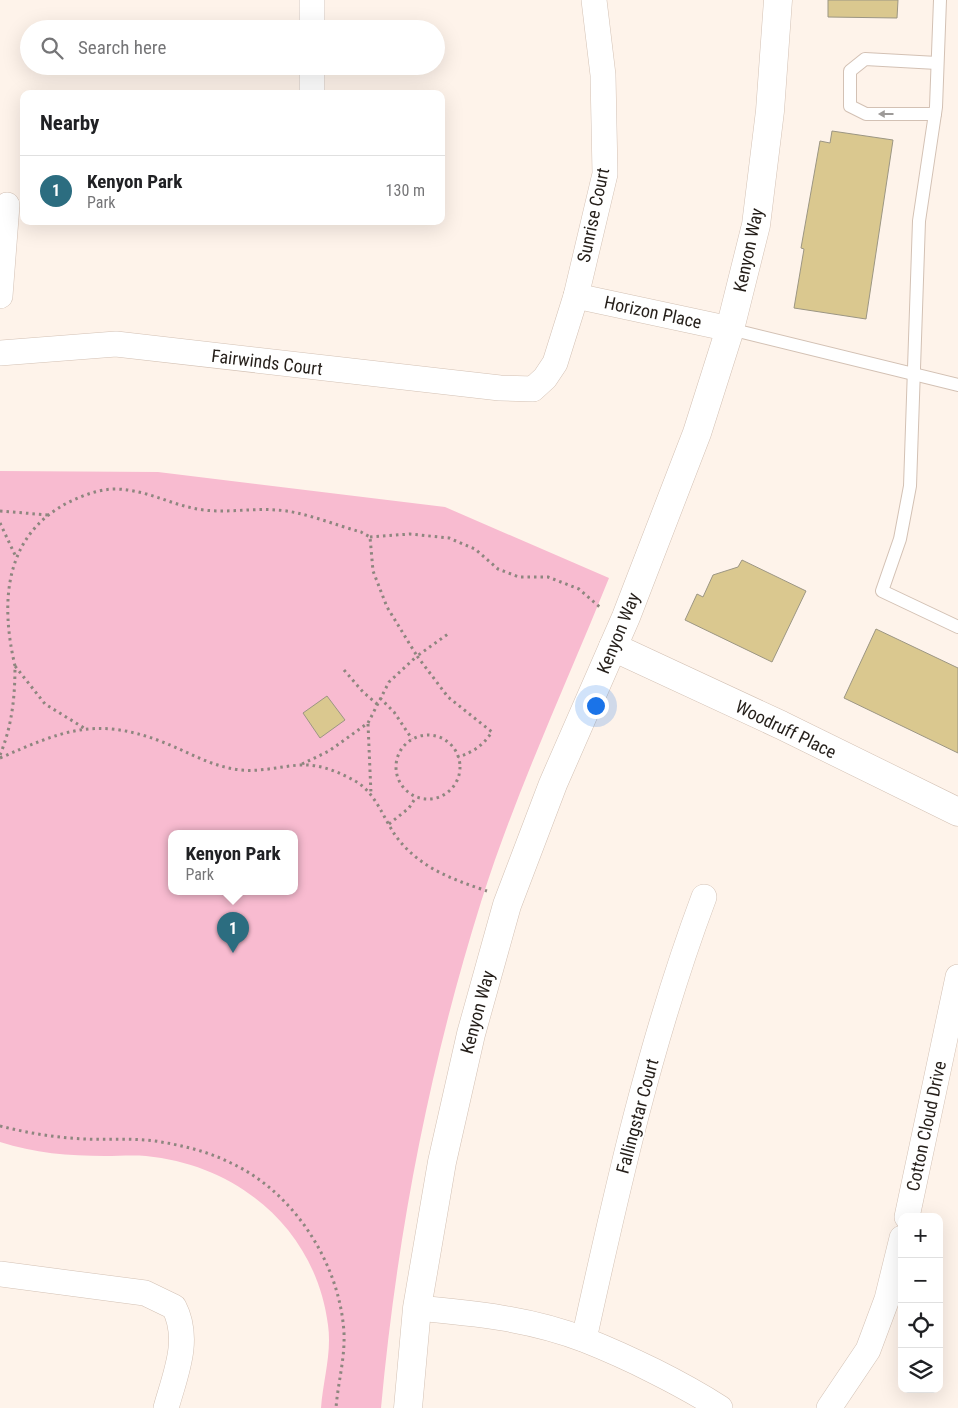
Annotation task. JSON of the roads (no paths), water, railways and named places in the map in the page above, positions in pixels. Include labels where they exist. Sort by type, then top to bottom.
[{"type":"street","points":[[312,0],[312,20]]},
{"type":"street","name":"Sunrise Court","points":[[533,389],[545,378],[555,363],[576,296],[605,174],[603,75],[594,0]]},
{"type":"street","name":"Kenyon Way","points":[[408,1408],[417,1308],[444,1153],[471,1034],[507,905],[553,784],[614,648],[697,433],[730,329],[756,225],[770,111],[778,0]]},
{"type":"street","points":[[312,75],[312,90]]},
{"type":"street","points":[[0,296],[6,205]]},
{"type":"street","name":"Horizon Place","points":[[576,296],[730,329]]},
{"type":"street","name":"Fairwinds Court","points":[[0,353],[116,344],[500,388],[533,389]]},
{"type":"street","name":"Woodruff Place","points":[[614,648],[773,722],[958,812]]},
{"type":"street","name":"Fallingstar Court","points":[[584,1339],[628,1139],[680,960],[704,897]]},
{"type":"street","name":"Cotton Cloud Drive","points":[[908,1213],[958,978]]},
{"type":"street","points":[[830,1408],[868,1350],[887,1299],[898,1254]]},
{"type":"street","points":[[0,1274],[145,1293],[174,1307],[182,1329],[182,1348],[166,1408]]},
{"type":"street","points":[[417,1308],[524,1322],[584,1339],[694,1392],[720,1408]]},
{"type":"lane","points":[[940,0],[935,114],[919,221],[912,374],[910,486],[900,539],[882,591],[958,627]]},
{"type":"lane","points":[[935,114],[866,114],[850,106],[850,71],[865,59],[937,63]]},
{"type":"lane","points":[[730,329],[958,385]]},
{"type":"place","name":"Kenyon Park","points":[[233,953]]}]
